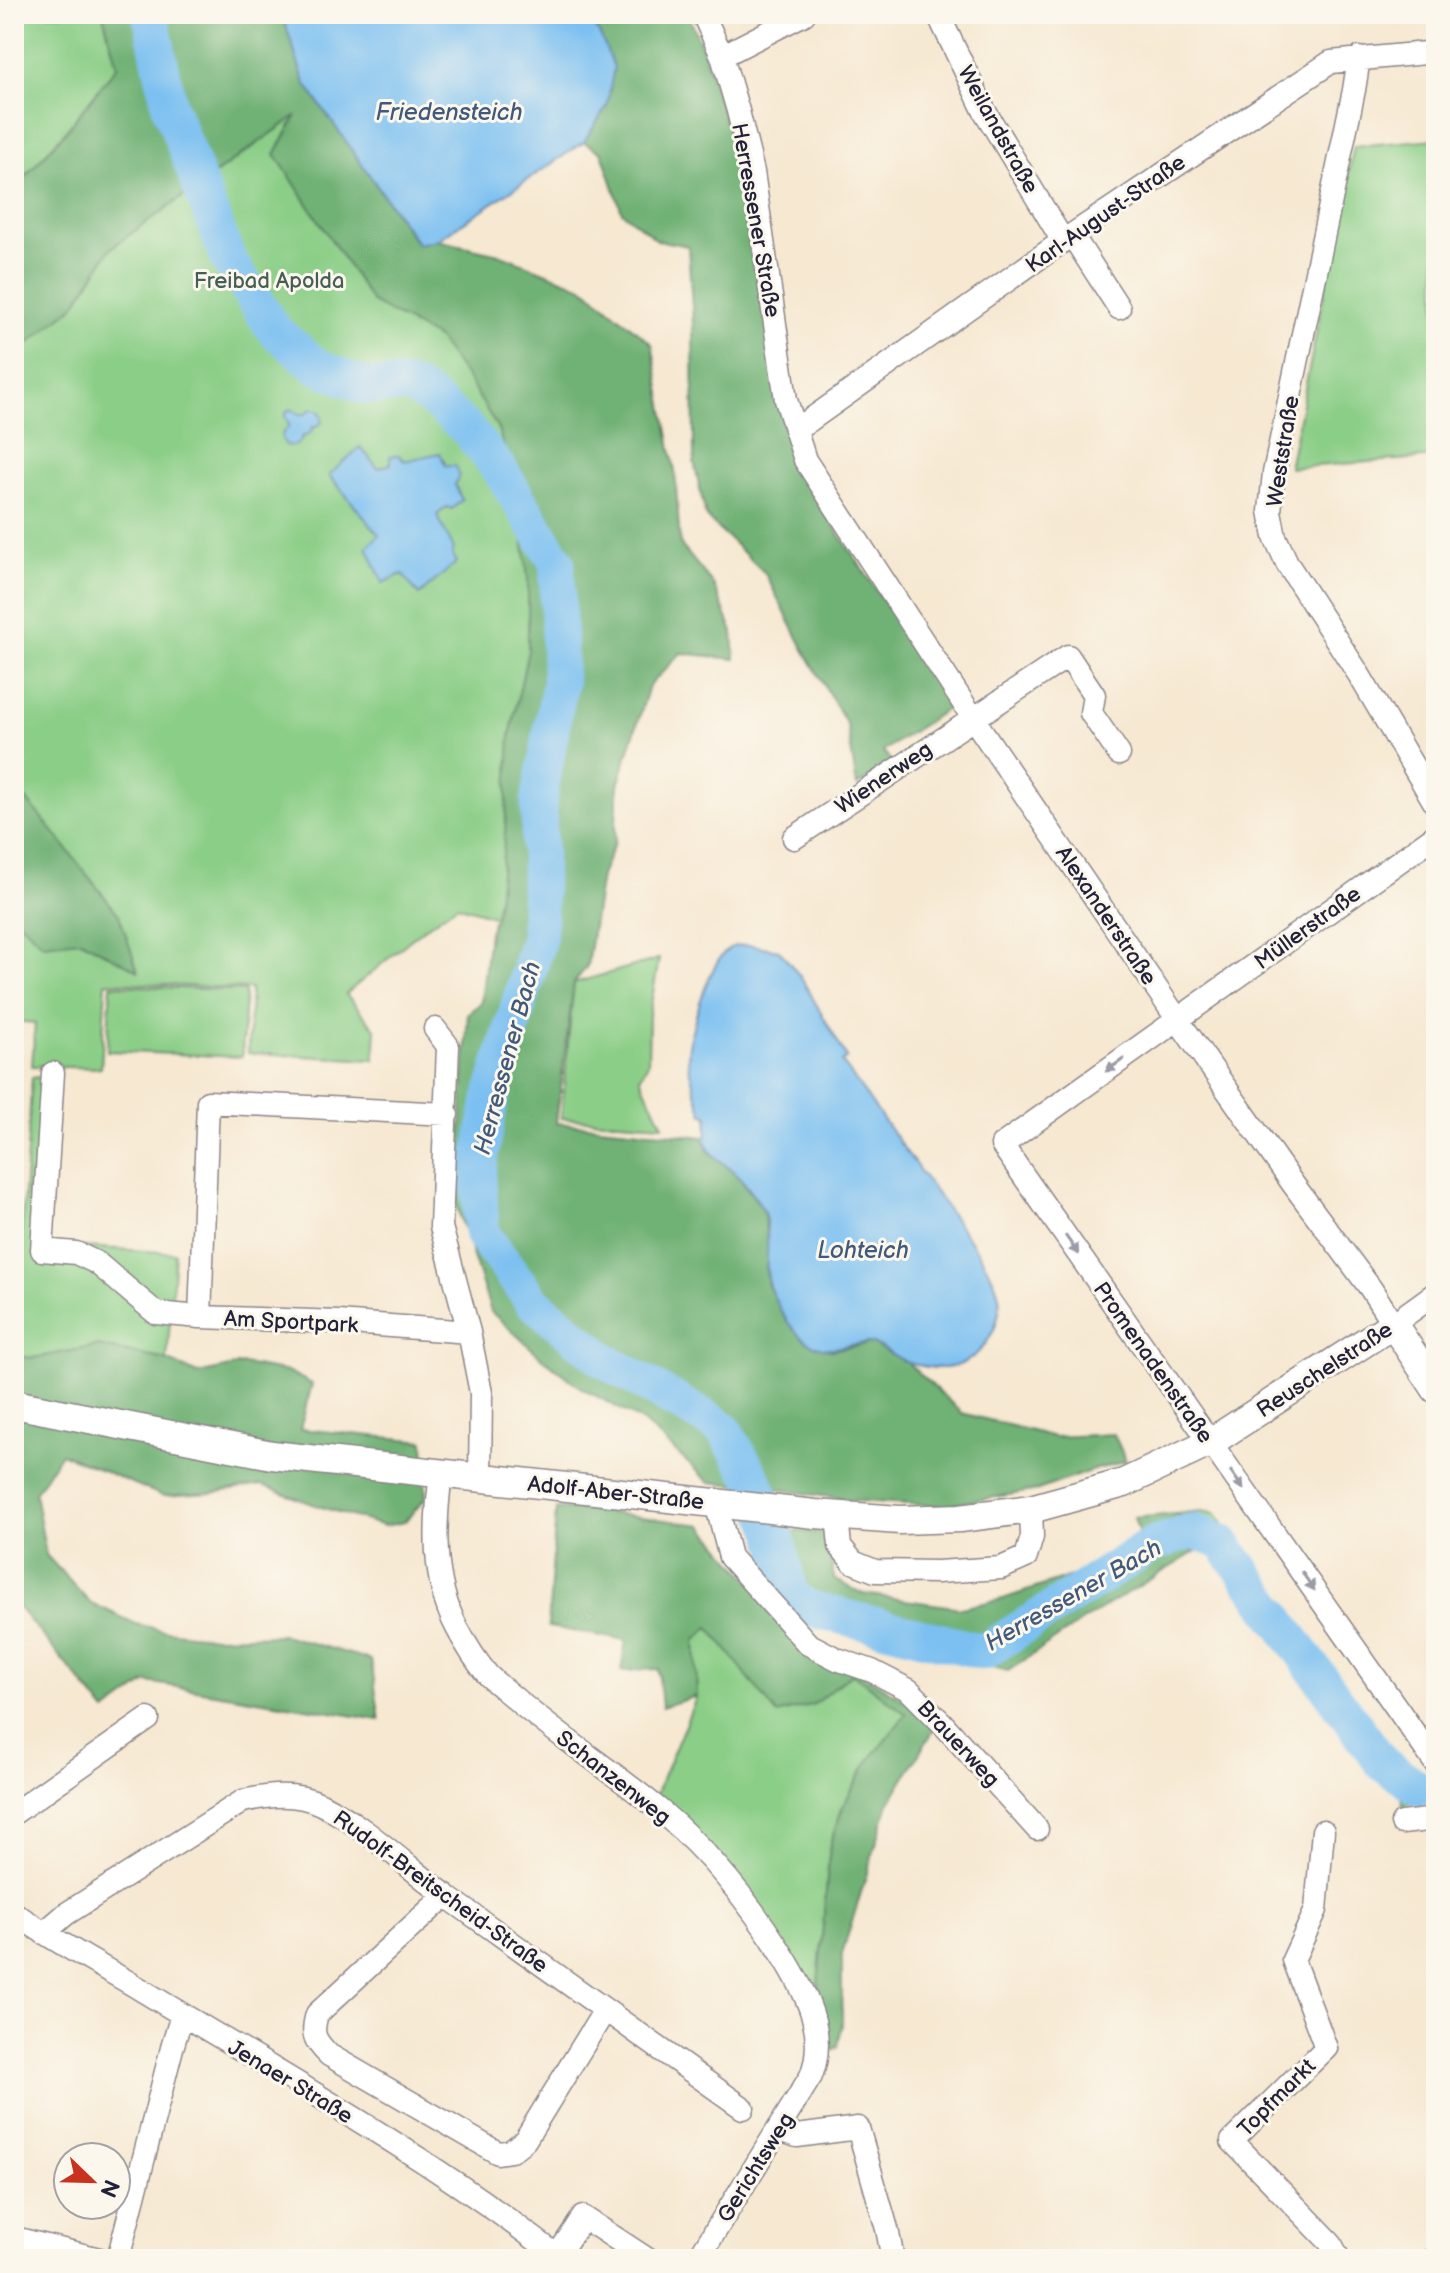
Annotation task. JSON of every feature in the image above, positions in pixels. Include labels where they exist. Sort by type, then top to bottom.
[{"type":"main road","name":"Alexanderstraße","points":[[1393,1324],[1436,1389]]},
{"type":"main road","name":"Reuschelstraße","points":[[1211,1442],[1393,1324]]},
{"type":"main road","name":"Adolf-Aber-Straße","points":[[14,1404],[272,1455],[787,1511],[900,1520],[960,1518],[1031,1509],[1124,1483],[1211,1442]]},
{"type":"street","name":"Herressener Straße","points":[[703,14],[722,56],[753,172],[786,400],[796,430]]},
{"type":"street","points":[[722,56],[804,14]]},
{"type":"street","name":"Weilandstraße","points":[[938,14],[984,110],[1068,238],[1119,308]]},
{"type":"street","name":"Karl-August-Straße","points":[[796,430],[1068,238],[1331,62],[1436,52]]},
{"type":"street","name":"Weststraße","points":[[1359,58],[1274,473],[1270,511],[1275,537],[1288,565],[1358,673],[1436,805]]},
{"type":"street","name":"Alexanderstraße","points":[[796,430],[805,460],[973,718],[1178,1020],[1393,1324]]},
{"type":"street","name":"Wienerweg","points":[[794,838],[1068,656],[1094,695],[1091,713],[1119,754]]},
{"type":"street","name":"Müllerstraße","points":[[1178,1020],[1436,835]]},
{"type":"street","name":"Promenadenstraße","points":[[1178,1020],[1002,1145],[1434,1757]]},
{"type":"street","points":[[435,1029],[448,1046],[441,1227],[469,1332],[482,1404],[480,1479]]},
{"type":"street","points":[[53,1073],[42,1250],[76,1253],[97,1263],[156,1313],[200,1317]]},
{"type":"street","name":"Am Sportpark","points":[[447,1114],[208,1102],[200,1317],[338,1322],[469,1332]]},
{"type":"street","name":"Reuschelstraße","points":[[1393,1324],[1436,1293]]},
{"type":"street","name":"Schanzenweg","points":[[441,1474],[436,1515],[438,1574],[457,1627],[487,1674],[662,1813],[704,1852],[735,1890],[770,1935],[802,1987],[813,2013],[818,2046],[811,2076]]},
{"type":"street","name":"Brauerweg","points":[[716,1503],[730,1557],[808,1644],[909,1690],[1037,1829]]},
{"type":"street","points":[[837,1516],[840,1546],[853,1562],[875,1571],[937,1572],[1001,1568],[1026,1557],[1032,1537],[1031,1509]]},
{"type":"street","points":[[14,1813],[148,1719]]},
{"type":"street","name":"Rudolf-Breitscheid-Straße","points":[[44,1933],[66,1914],[243,1801],[269,1795],[297,1796],[320,1804],[349,1821],[446,1895],[743,2108]]},
{"type":"street","points":[[1402,1823],[1436,1819]]},
{"type":"street","name":"Topfmarkt","points":[[1323,1831],[1316,1910],[1293,1960],[1326,2048],[1232,2141],[1334,2250]]},
{"type":"street","points":[[446,1895],[317,2014],[313,2026],[316,2042],[329,2055],[498,2153],[511,2151],[525,2140],[605,2010]]},
{"type":"street","name":"Jenaer Straße","points":[[14,1913],[398,2145],[559,2257]]},
{"type":"street","points":[[118,2259],[182,2015]]},
{"type":"street","name":"Gerichtsweg","points":[[698,2259],[811,2076]]},
{"type":"street","points":[[779,2130],[797,2136],[858,2128],[893,2259]]},
{"type":"street","points":[[559,2257],[583,2217],[647,2259]]},
{"type":"street","points":[[14,2238],[99,2259]]},
{"type":"green space","points":[[14,14],[103,14],[117,66],[66,131],[14,189]]},
{"type":"green space","points":[[103,14],[282,14],[305,83],[417,244],[437,240],[499,254],[583,287],[652,344],[675,471],[680,544],[713,584],[733,632],[735,659],[681,653],[649,686],[618,785],[615,841],[601,876],[587,966],[574,983],[556,1123],[704,1137],[708,1151],[736,1174],[763,1209],[769,1251],[766,1269],[768,1285],[798,1334],[831,1350],[871,1343],[907,1362],[962,1413],[1054,1437],[1114,1434],[1126,1461],[1038,1490],[942,1506],[857,1501],[709,1482],[643,1422],[580,1387],[491,1312],[456,1204],[468,1013],[481,1003],[489,932],[498,900],[510,736],[528,650],[528,579],[518,493],[498,429],[470,382],[437,338],[372,302],[275,154],[297,115],[111,248],[74,306],[14,355],[14,189],[66,131],[117,66]]},
{"type":"green space","points":[[586,14],[688,14],[702,47],[748,192],[788,441],[797,471],[953,705],[883,751],[892,762],[857,786],[847,725],[765,573],[706,517],[694,462],[693,323],[688,246],[657,240],[622,212],[602,153],[584,142],[607,106],[600,35]]},
{"type":"green space","name":"Freibad Apolda","points":[[299,114],[517,329],[573,911],[493,916],[457,905],[422,930],[346,994],[376,1030],[374,1060],[248,1053],[251,989],[106,982],[101,1068],[32,1066],[35,1023],[14,1021],[14,355],[74,306],[111,248]]},
{"type":"green space","points":[[1436,139],[1436,457],[1289,468],[1354,146]]},
{"type":"green space","points":[[14,785],[119,915],[138,971],[81,940],[43,944],[14,917]]},
{"type":"green space","points":[[659,959],[649,1015],[648,1063],[640,1078],[663,1125],[561,1118],[574,983]]},
{"type":"green space","points":[[111,985],[245,991],[242,1057],[107,1051]]},
{"type":"green space","points":[[32,1077],[47,1078],[38,1244],[175,1253],[167,1360],[97,1346],[33,1358],[14,1356],[14,1239],[21,1239]]},
{"type":"green space","points":[[97,1346],[167,1360],[198,1374],[243,1364],[289,1372],[312,1384],[300,1429],[424,1441],[426,1498],[404,1522],[384,1526],[262,1485],[212,1493],[163,1496],[61,1453],[35,1493],[46,1555],[89,1602],[136,1624],[166,1631],[215,1637],[283,1635],[371,1660],[380,1720],[147,1682],[106,1712],[14,1602],[14,1356],[33,1358]]},
{"type":"green space","points":[[556,1509],[589,1510],[702,1525],[773,1607],[837,1659],[939,1721],[888,1805],[842,1954],[842,2025],[838,2047],[821,2055],[817,1997],[830,1844],[843,1806],[867,1763],[906,1714],[852,1673],[814,1704],[777,1714],[709,1627],[695,1641],[697,1696],[662,1707],[658,1669],[621,1671],[626,1640],[548,1627]]},
{"type":"green space","points":[[1201,1511],[1216,1514],[1402,1762],[1422,1782],[1419,1784],[1384,1762],[1221,1536],[1175,1514]]},
{"type":"green space","points":[[1175,1514],[1221,1536],[1090,1616],[1008,1671],[802,1617],[782,1593],[757,1530],[827,1532],[834,1579],[863,1594],[961,1608],[1003,1599],[1083,1572],[1140,1537],[1134,1518]]},
{"type":"green space","points":[[709,1626],[777,1714],[852,1673],[907,1714],[867,1763],[843,1806],[830,1844],[817,1997],[655,1796],[697,1696],[695,1641]]},
{"type":"green space","points":[[1385,1768],[1419,1789],[1429,1784],[1432,1800],[1403,1805],[1402,1793]]},
{"type":"water","name":"Friedensteich","points":[[282,14],[586,14],[600,35],[614,67],[607,106],[584,142],[437,240],[418,244],[305,83]]},
{"type":"water","points":[[291,409],[300,414],[311,409],[318,410],[322,415],[322,422],[312,427],[312,431],[301,437],[301,441],[294,446],[286,445],[282,439],[289,423],[285,418],[286,412]]},
{"type":"water","points":[[360,447],[378,468],[391,464],[390,456],[399,455],[404,461],[440,453],[446,466],[455,466],[459,475],[455,485],[462,500],[452,509],[447,507],[437,515],[457,562],[419,595],[402,574],[383,583],[367,547],[379,535],[329,475]]},
{"type":"water","name":"Lohteich","points":[[750,945],[779,950],[800,976],[847,1058],[842,1062],[990,1273],[999,1296],[997,1321],[985,1344],[966,1362],[942,1368],[906,1362],[868,1343],[833,1348],[817,1346],[799,1335],[778,1306],[768,1279],[764,1213],[745,1184],[706,1144],[704,1137],[707,1136],[708,1115],[703,1114],[688,1060],[695,1017],[715,966],[732,947]]},
{"type":"waterway","name":"Herressener Bach","points":[[150,14],[170,108],[229,261],[275,331],[318,367],[364,386],[410,386],[431,398],[467,429],[500,470],[557,562],[560,682],[539,800],[539,936],[490,1102],[478,1173],[482,1234],[533,1302],[604,1360],[723,1428],[754,1480],[776,1534],[791,1595],[808,1608],[984,1652],[1153,1544],[1193,1531],[1222,1542],[1383,1764],[1419,1788]]}]
